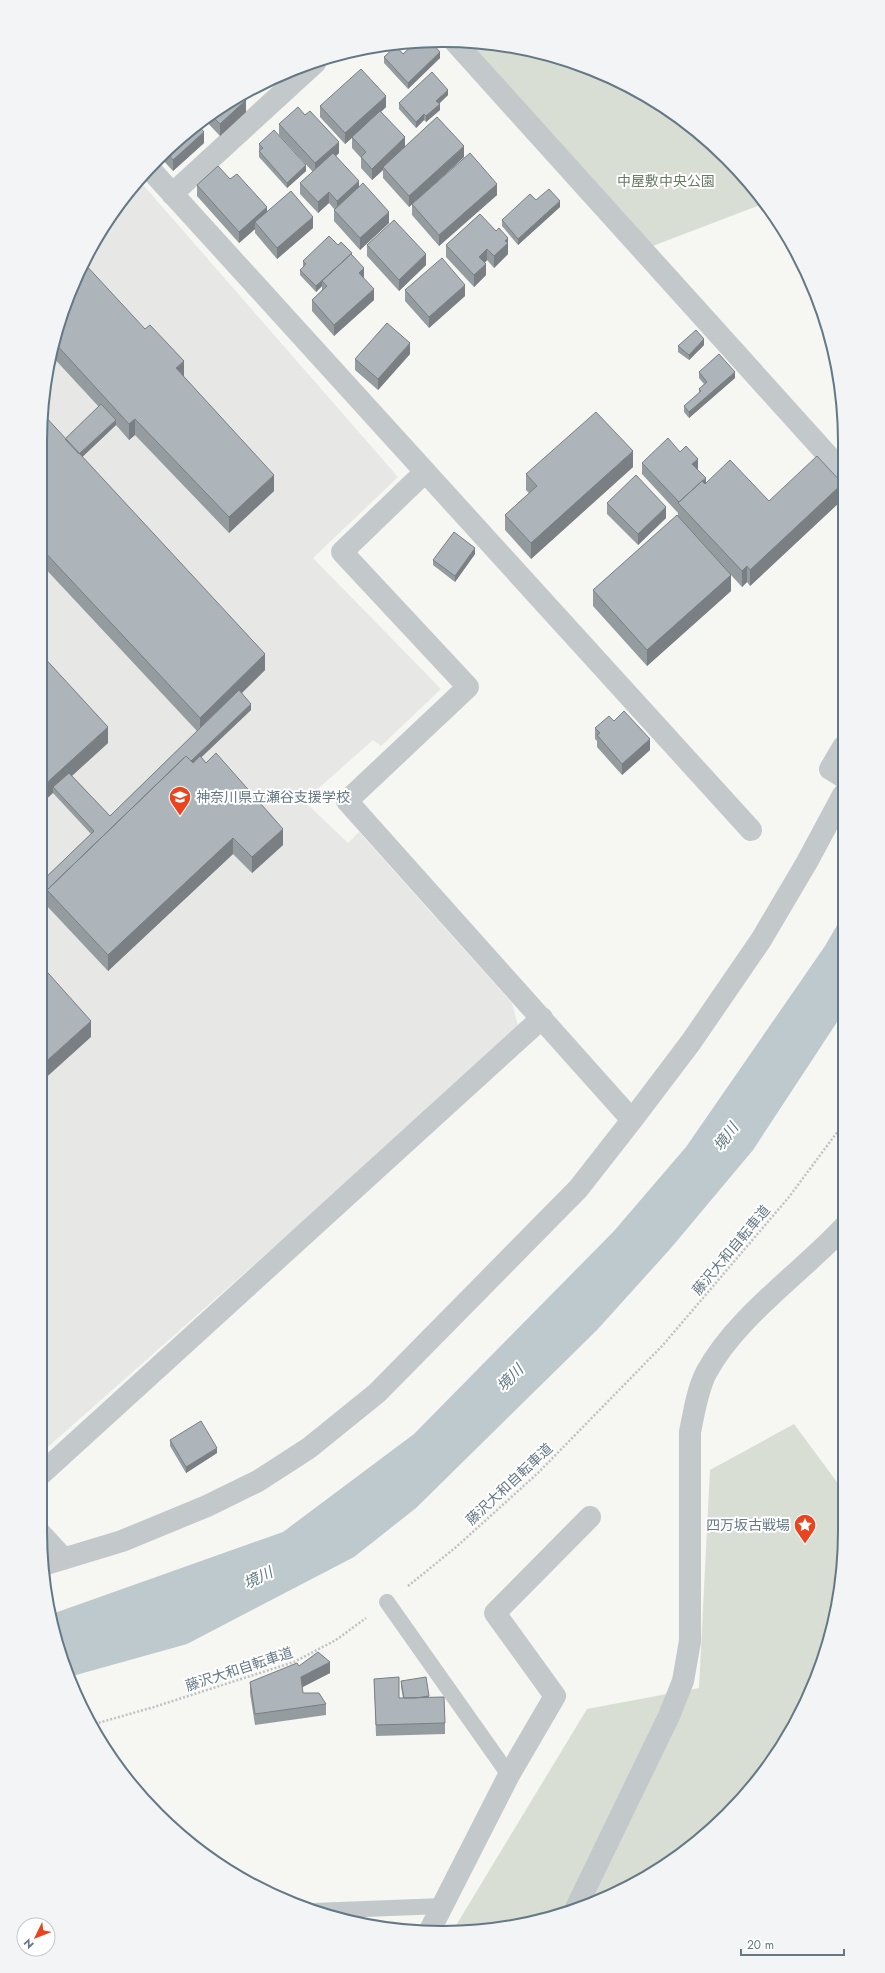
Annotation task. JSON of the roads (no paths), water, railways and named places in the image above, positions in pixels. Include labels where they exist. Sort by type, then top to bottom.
[{"type":"street","points":[[460,48],[838,467]]},
{"type":"street","points":[[172,194],[306,71]]},
{"type":"street","points":[[153,173],[751,830]]},
{"type":"street","points":[[425,472],[342,552],[468,687],[347,801],[632,1120]]},
{"type":"street","points":[[838,755],[830,769],[838,774]]},
{"type":"street","points":[[48,1549],[54,1562],[122,1541],[207,1506],[258,1481],[309,1448],[388,1382],[578,1189],[632,1120],[691,1042],[761,940],[807,862],[838,804]]},
{"type":"street","points":[[47,1469],[542,1018]]},
{"type":"street","points":[[579,1902],[669,1716],[683,1681],[690,1641],[690,1432],[696,1402],[706,1374],[723,1346],[737,1328],[825,1248],[838,1234]]},
{"type":"street","points":[[432,1926],[509,1775],[555,1696],[495,1613],[590,1517]]},
{"type":"lane","points":[[387,1602],[509,1775]]},
{"type":"lane","points":[[332,1910],[443,1906]]},
{"type":"water","name":"境川","points":[[838,924],[838,1021],[753,1150],[671,1248],[597,1330],[416,1508],[354,1557],[187,1644],[75,1675],[60,1633],[56,1613],[283,1532],[414,1434],[614,1231],[686,1147],[825,946]]},
{"type":"place","name":"神奈川県立瀬谷支援学校","points":[[180,816]]},
{"type":"place","name":"四万坂古戦場","points":[[805,1544]]},
{"type":"park label","name":"中屋敷中央公園","points":[[666,181]]}]
